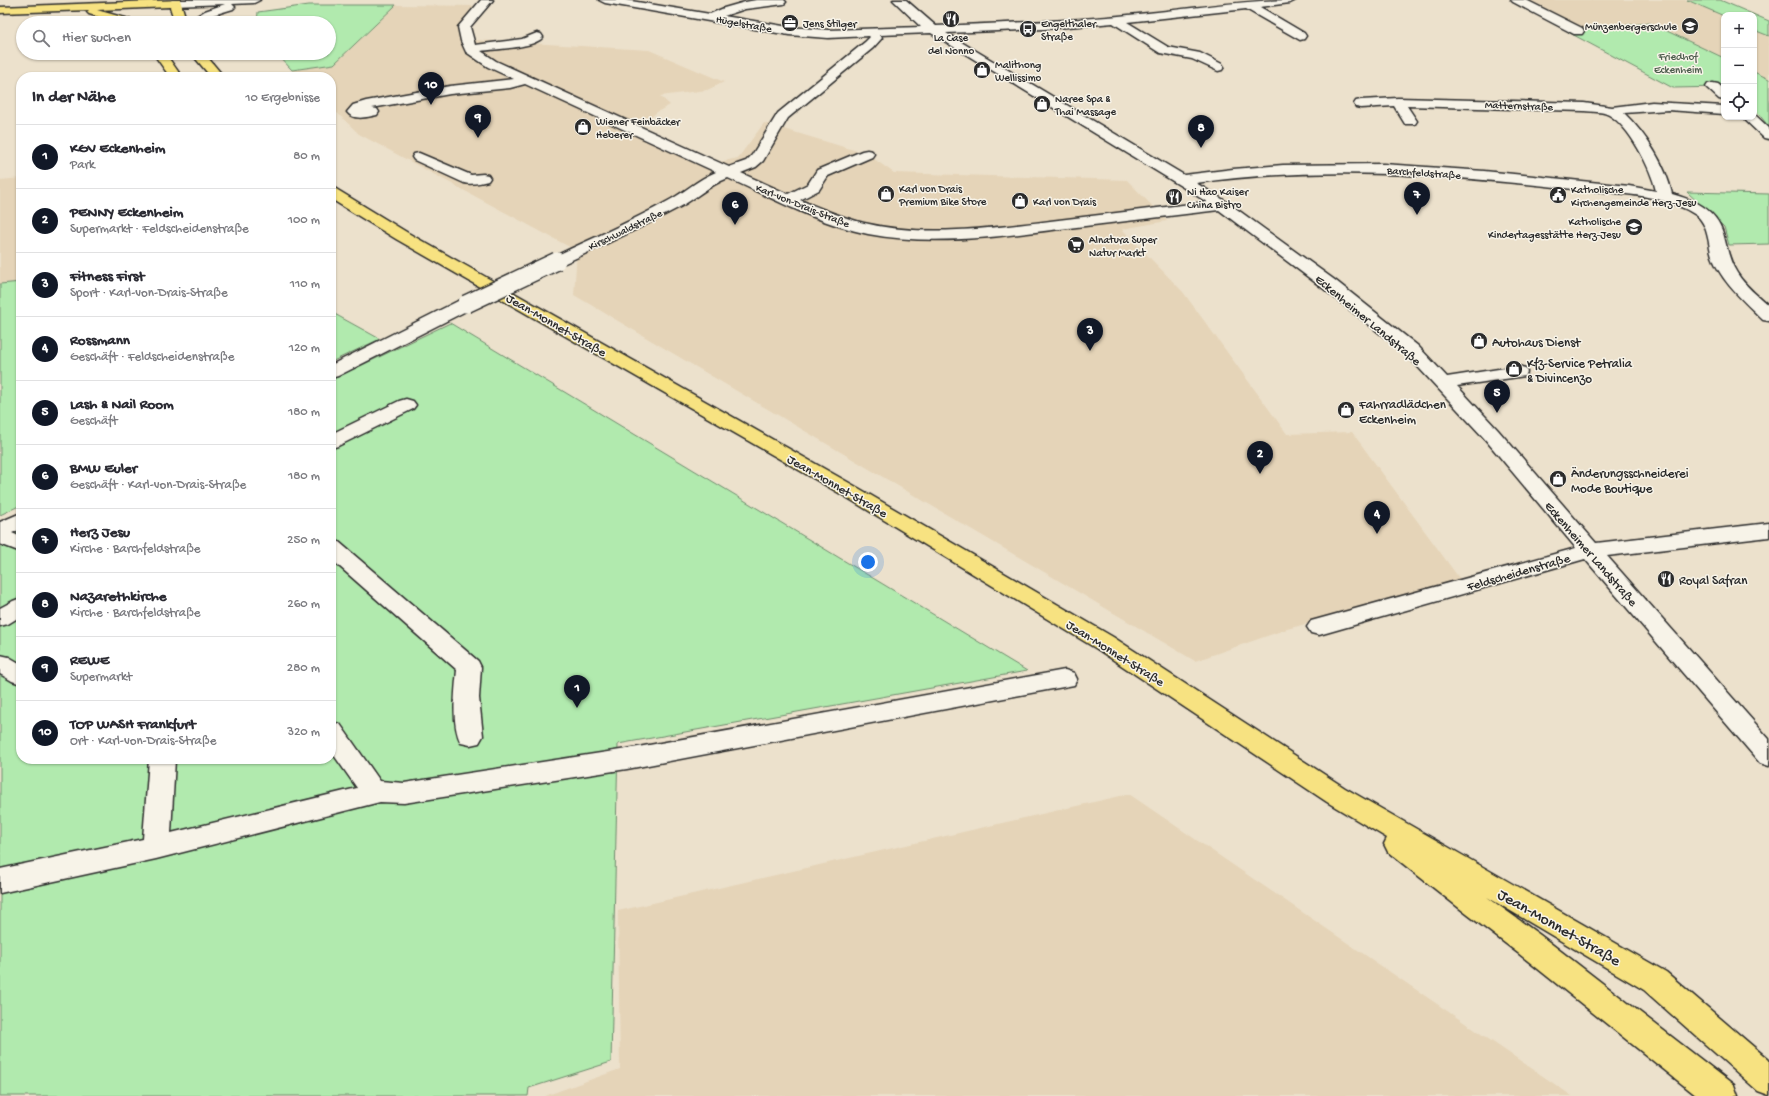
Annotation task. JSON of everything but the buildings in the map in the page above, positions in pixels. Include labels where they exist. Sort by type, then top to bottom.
[{"type":"main road","points":[[0,2],[40,0]]},
{"type":"main road","points":[[0,10],[174,1],[178,16]]},
{"type":"main road","points":[[137,2],[142,16]]},
{"type":"main road","points":[[58,7],[108,16]]},
{"type":"main road","points":[[164,60],[172,72]]},
{"type":"main road","points":[[203,60],[214,72]]},
{"type":"main road","name":"Jean-Monnet-Straße","points":[[336,195],[402,236],[853,493],[1098,639],[1336,795],[1655,981],[1769,1080]]},
{"type":"main road","name":"Jean-Monnet-Straße","points":[[1336,795],[1722,1096]]},
{"type":"street","points":[[174,1],[254,0]]},
{"type":"street","points":[[205,16],[217,10],[258,0]]},
{"type":"street","points":[[487,0],[464,27],[466,41],[470,49],[524,42],[537,37]]},
{"type":"street","name":"Hügelstraße","points":[[605,0],[812,34],[873,33],[932,29]]},
{"type":"street","name":"Eckenheimer Landstraße","points":[[899,0],[932,29],[1222,205],[1330,285],[1406,346],[1491,434],[1590,551],[1769,756]]},
{"type":"street","points":[[932,29],[1045,24],[1114,19],[1250,6],[1290,0]]},
{"type":"street","points":[[1517,0],[1578,31]]},
{"type":"street","points":[[712,18],[740,5],[760,2],[780,2]]},
{"type":"street","points":[[1153,4],[1172,14]]},
{"type":"street","points":[[1250,6],[1300,36]]},
{"type":"street","points":[[1114,19],[1164,50],[1196,56],[1218,67]]},
{"type":"street","name":"Kirschwaldstraße","points":[[336,369],[466,304],[639,223],[676,203],[711,179],[751,164],[758,158],[783,116],[870,44],[876,38],[873,33]]},
{"type":"street","name":"Karl-von-Drais-Straße","points":[[470,49],[492,64],[525,80],[788,200],[831,218],[868,229],[912,234],[970,234],[1222,205]]},
{"type":"street","points":[[372,112],[357,114],[354,112],[358,108],[366,105],[450,90],[510,84],[525,80]]},
{"type":"street","points":[[1713,87],[1721,94]]},
{"type":"street","points":[[489,98],[523,95],[548,90]]},
{"type":"street","name":"Matternstraße","points":[[1360,104],[1422,99],[1584,107],[1612,111],[1626,108],[1697,108],[1721,110]]},
{"type":"street","points":[[1398,102],[1410,121]]},
{"type":"street","points":[[1612,111],[1623,120],[1642,145],[1662,184],[1665,197]]},
{"type":"street","points":[[1752,120],[1769,135]]},
{"type":"street","points":[[788,200],[814,187],[822,173],[867,154]]},
{"type":"street","points":[[419,157],[469,180],[483,178]]},
{"type":"street","name":"Barchfeldstraße","points":[[1183,180],[1223,173],[1328,167],[1424,172],[1549,182],[1665,197],[1702,212],[1711,222],[1720,257],[1731,276],[1769,316]]},
{"type":"street","points":[[1442,383],[1518,372]]},
{"type":"street","points":[[336,440],[406,405]]},
{"type":"street","points":[[0,530],[16,522]]},
{"type":"street","name":"Feldscheidenstraße","points":[[1319,627],[1590,551],[1769,530]]},
{"type":"street","points":[[0,536],[16,543]]},
{"type":"street","points":[[336,551],[469,667],[467,698],[470,736]]},
{"type":"street","points":[[0,618],[16,609]]},
{"type":"street","points":[[0,664],[16,672]]},
{"type":"street","points":[[0,881],[156,848],[380,792],[404,793],[627,759],[1065,679]]},
{"type":"street","points":[[336,738],[371,788],[380,792]]},
{"type":"street","points":[[156,848],[162,764]]},
{"type":"shaded area","name":"Münzenbergerschule","points":[[1527,0],[1687,0],[1721,15],[1721,57],[1650,23],[1583,29]]},
{"type":"shaded area","points":[[396,5],[479,6],[458,39],[649,50],[724,82],[707,90],[660,96],[670,105],[657,112],[640,126],[719,162],[738,158],[764,123],[867,154],[894,173],[1127,180],[1167,221],[1122,229],[1183,292],[1287,434],[1352,432],[1462,582],[1287,629],[1195,661],[574,295],[577,251],[359,134],[336,112],[336,72],[294,72],[292,70],[334,64]]},
{"type":"shaded area","points":[[1757,31],[1769,36],[1769,79],[1757,73]]},
{"type":"shaded area","points":[[16,178],[16,282],[0,284],[0,180]]},
{"type":"shaded area","points":[[1129,794],[1572,1096],[545,1096],[620,1069],[618,911]]},
{"type":"green space","points":[[1687,0],[1720,0],[1748,12],[1721,12],[1721,15]]},
{"type":"green space","points":[[309,5],[396,5],[334,64],[292,70],[283,60],[336,60],[336,16],[258,16],[258,12]]},
{"type":"green space","points":[[1757,16],[1769,21],[1769,36],[1757,31]]},
{"type":"green space","name":"Friedhof Eckenheim","points":[[1650,23],[1721,57],[1721,87],[1673,88],[1568,32],[1585,30],[1583,29]]},
{"type":"green space","points":[[1757,73],[1769,79],[1769,127],[1757,112]]},
{"type":"green space","points":[[1687,192],[1769,194],[1769,244],[1729,245],[1724,227]]},
{"type":"green space","points":[[16,282],[16,507],[0,515],[0,284]]},
{"type":"green space","points":[[336,315],[380,339],[336,360]]},
{"type":"green space","points":[[450,323],[1027,671],[618,744],[611,1062],[529,1088],[528,1096],[0,1096],[0,541],[16,533],[16,764],[336,764],[336,378]]},
{"type":"place","name":"La Case del Nonno","points":[[951,19]]},
{"type":"place","name":"Jens Stilger","points":[[790,23]]},
{"type":"place","name":"Münzenbergerschule","points":[[1690,26]]},
{"type":"place","name":"Engelthaler Straße","points":[[1028,29]]},
{"type":"place","name":"Malithong Wellissimo","points":[[982,70]]},
{"type":"place","name":"Naree Spa & Thai Massage","points":[[1042,104]]},
{"type":"place","name":"TOP WASH Frankfurt","points":[[431,105]]},
{"type":"place","name":"Wiener Feinbäcker Heberer","points":[[583,127]]},
{"type":"place","name":"REWE","points":[[478,138]]},
{"type":"place","name":"Nazarethkirche","points":[[1201,148]]},
{"type":"place","name":"Karl von Drais Premium Bike Store","points":[[886,194]]},
{"type":"place","name":"Katholische Kirchengemeinde Herz-Jesu","points":[[1558,195]]},
{"type":"place","name":"Ni Hao Kaiser China Bistro","points":[[1174,197]]},
{"type":"place","name":"Karl von Drais","points":[[1020,201]]},
{"type":"place","name":"Herz Jesu","points":[[1417,215]]},
{"type":"place","name":"BMW Euler","points":[[735,225]]},
{"type":"place","name":"Katholische Kindertagesstätte Herz-Jesu","points":[[1634,227]]},
{"type":"place","name":"Alnatura Super Natur Markt","points":[[1076,245]]},
{"type":"place","name":"Autohaus Dienst","points":[[1479,341]]},
{"type":"place","name":"Fitness First","points":[[1090,351]]},
{"type":"place","name":"Kfz-Service Petralia & Divincenzo","points":[[1514,369]]},
{"type":"place","name":"Fahrradlädchen Eckenheim","points":[[1346,410]]},
{"type":"place","name":"Lash & Nail Room","points":[[1497,413]]},
{"type":"place","name":"PENNY Eckenheim","points":[[1260,474]]},
{"type":"place","name":"Änderungsschneiderei Mode Boutique","points":[[1558,479]]},
{"type":"place","name":"Rossmann","points":[[1377,534]]},
{"type":"place","name":"Royal Safran","points":[[1666,579]]},
{"type":"place","name":"KGV Eckenheim","points":[[577,708]]}]
